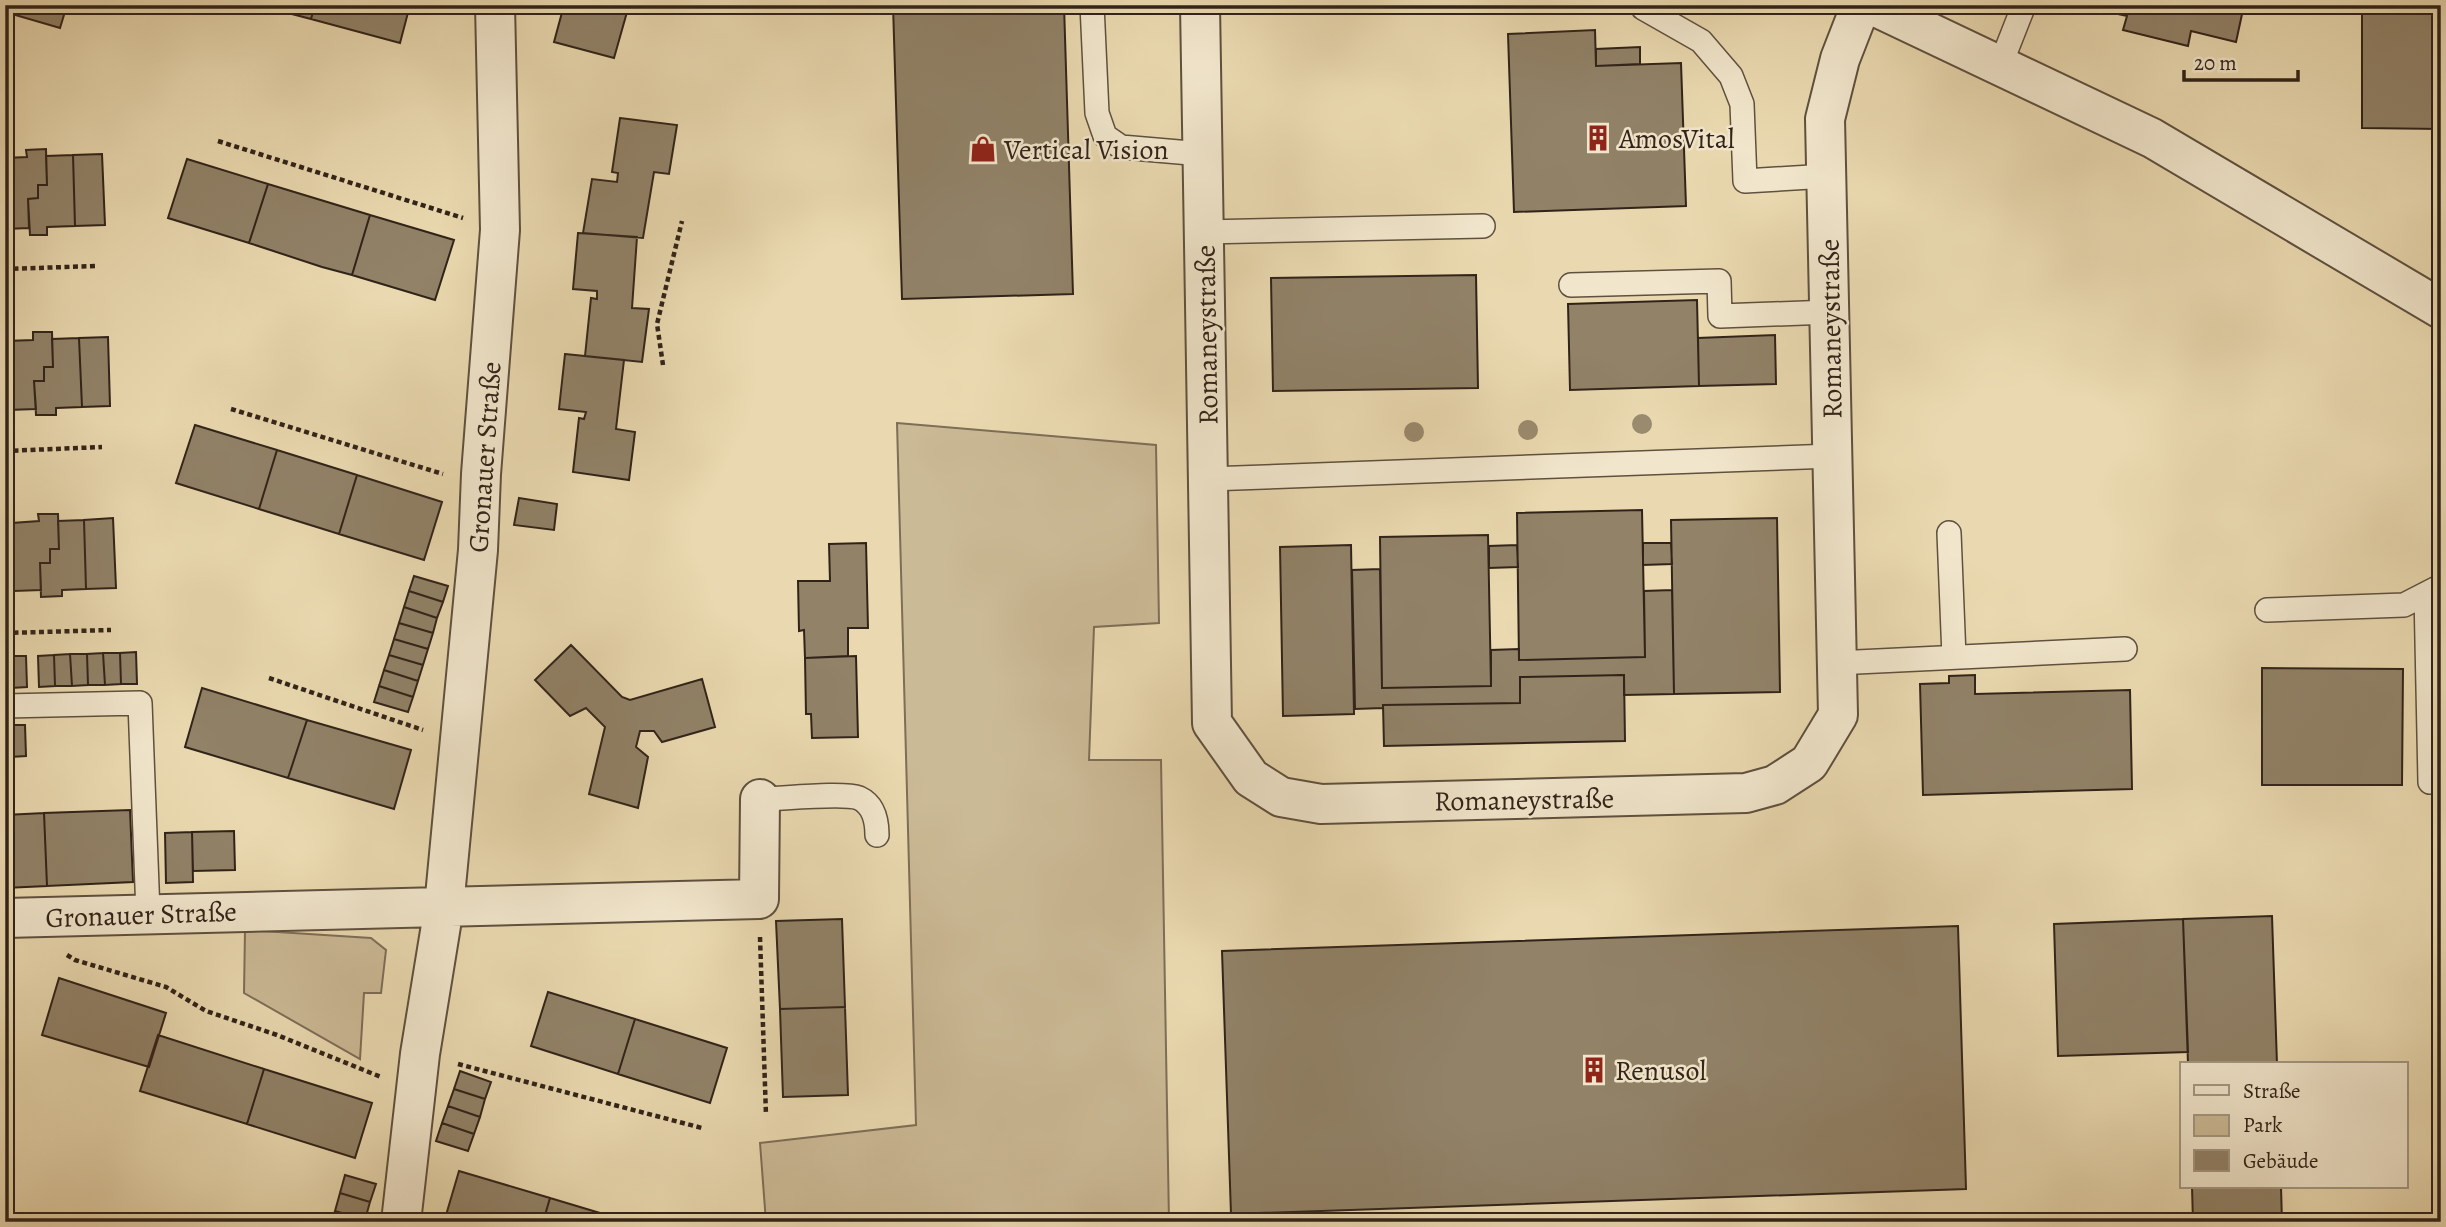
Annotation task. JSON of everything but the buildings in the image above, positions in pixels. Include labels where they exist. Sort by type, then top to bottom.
[{"type":"street","name":"Gronauer Straße","points":[[401,1222],[419,1069],[444,907],[478,550],[500,230],[495,5]]},
{"type":"street","name":"Romaneystraße","points":[[1200,5],[1212,723],[1251,778],[1281,797],[1321,804],[1746,793],[1775,785],[1809,763],[1838,715],[1825,119],[1840,59],[1861,5]]},
{"type":"street","points":[[1872,5],[2152,138],[2441,309]]},
{"type":"street","points":[[759,899],[760,799]]},
{"type":"street","name":"Gronauer Straße","points":[[5,918],[148,912],[759,899]]},
{"type":"lane","points":[[1092,5],[1097,113],[1105,136],[1121,147],[1202,153]]},
{"type":"lane","points":[[2000,66],[2024,5]]},
{"type":"lane","points":[[1637,6],[1701,41],[1731,76],[1742,104],[1745,181],[1827,176]]},
{"type":"lane","points":[[1204,232],[1483,226]]},
{"type":"lane","points":[[1571,285],[1719,281],[1720,316],[1830,312]]},
{"type":"lane","points":[[1208,479],[1832,456]]},
{"type":"lane","points":[[1949,533],[1954,657]]},
{"type":"lane","points":[[2267,610],[2404,605],[2433,590],[2430,782]]},
{"type":"lane","points":[[1836,663],[2124,649]]},
{"type":"lane","points":[[5,706],[140,703],[148,912]]},
{"type":"lane","points":[[760,799],[844,796],[859,799],[869,806],[877,819],[877,835]]},
{"type":"path","points":[[218,141],[500,230]]},
{"type":"path","points":[[663,365],[657,324],[682,221]]},
{"type":"path","points":[[5,269],[96,266]]},
{"type":"path","points":[[231,409],[481,485]]},
{"type":"path","points":[[5,451],[102,447]]},
{"type":"path","points":[[5,633],[111,631]]},
{"type":"path","points":[[270,678],[460,743]]},
{"type":"path","points":[[759,899],[766,1115]]},
{"type":"path","points":[[52,916],[54,947],[75,960],[166,987],[206,1011],[277,1035],[374,1076],[419,1069],[702,1128]]},
{"type":"green space","points":[[897,423],[1156,445],[1159,623],[1094,627],[1089,760],[1161,760],[1169,1222],[766,1222],[760,1143],[916,1125]]},
{"type":"green space","points":[[245,930],[371,938],[386,950],[381,993],[364,993],[360,1059],[244,993]]},
{"type":"place","name":"AmosVital","points":[[1598,138]]},
{"type":"place","name":"Vertical Vision","points":[[983,149]]},
{"type":"place","name":"Renusol","points":[[1594,1070]]}]
